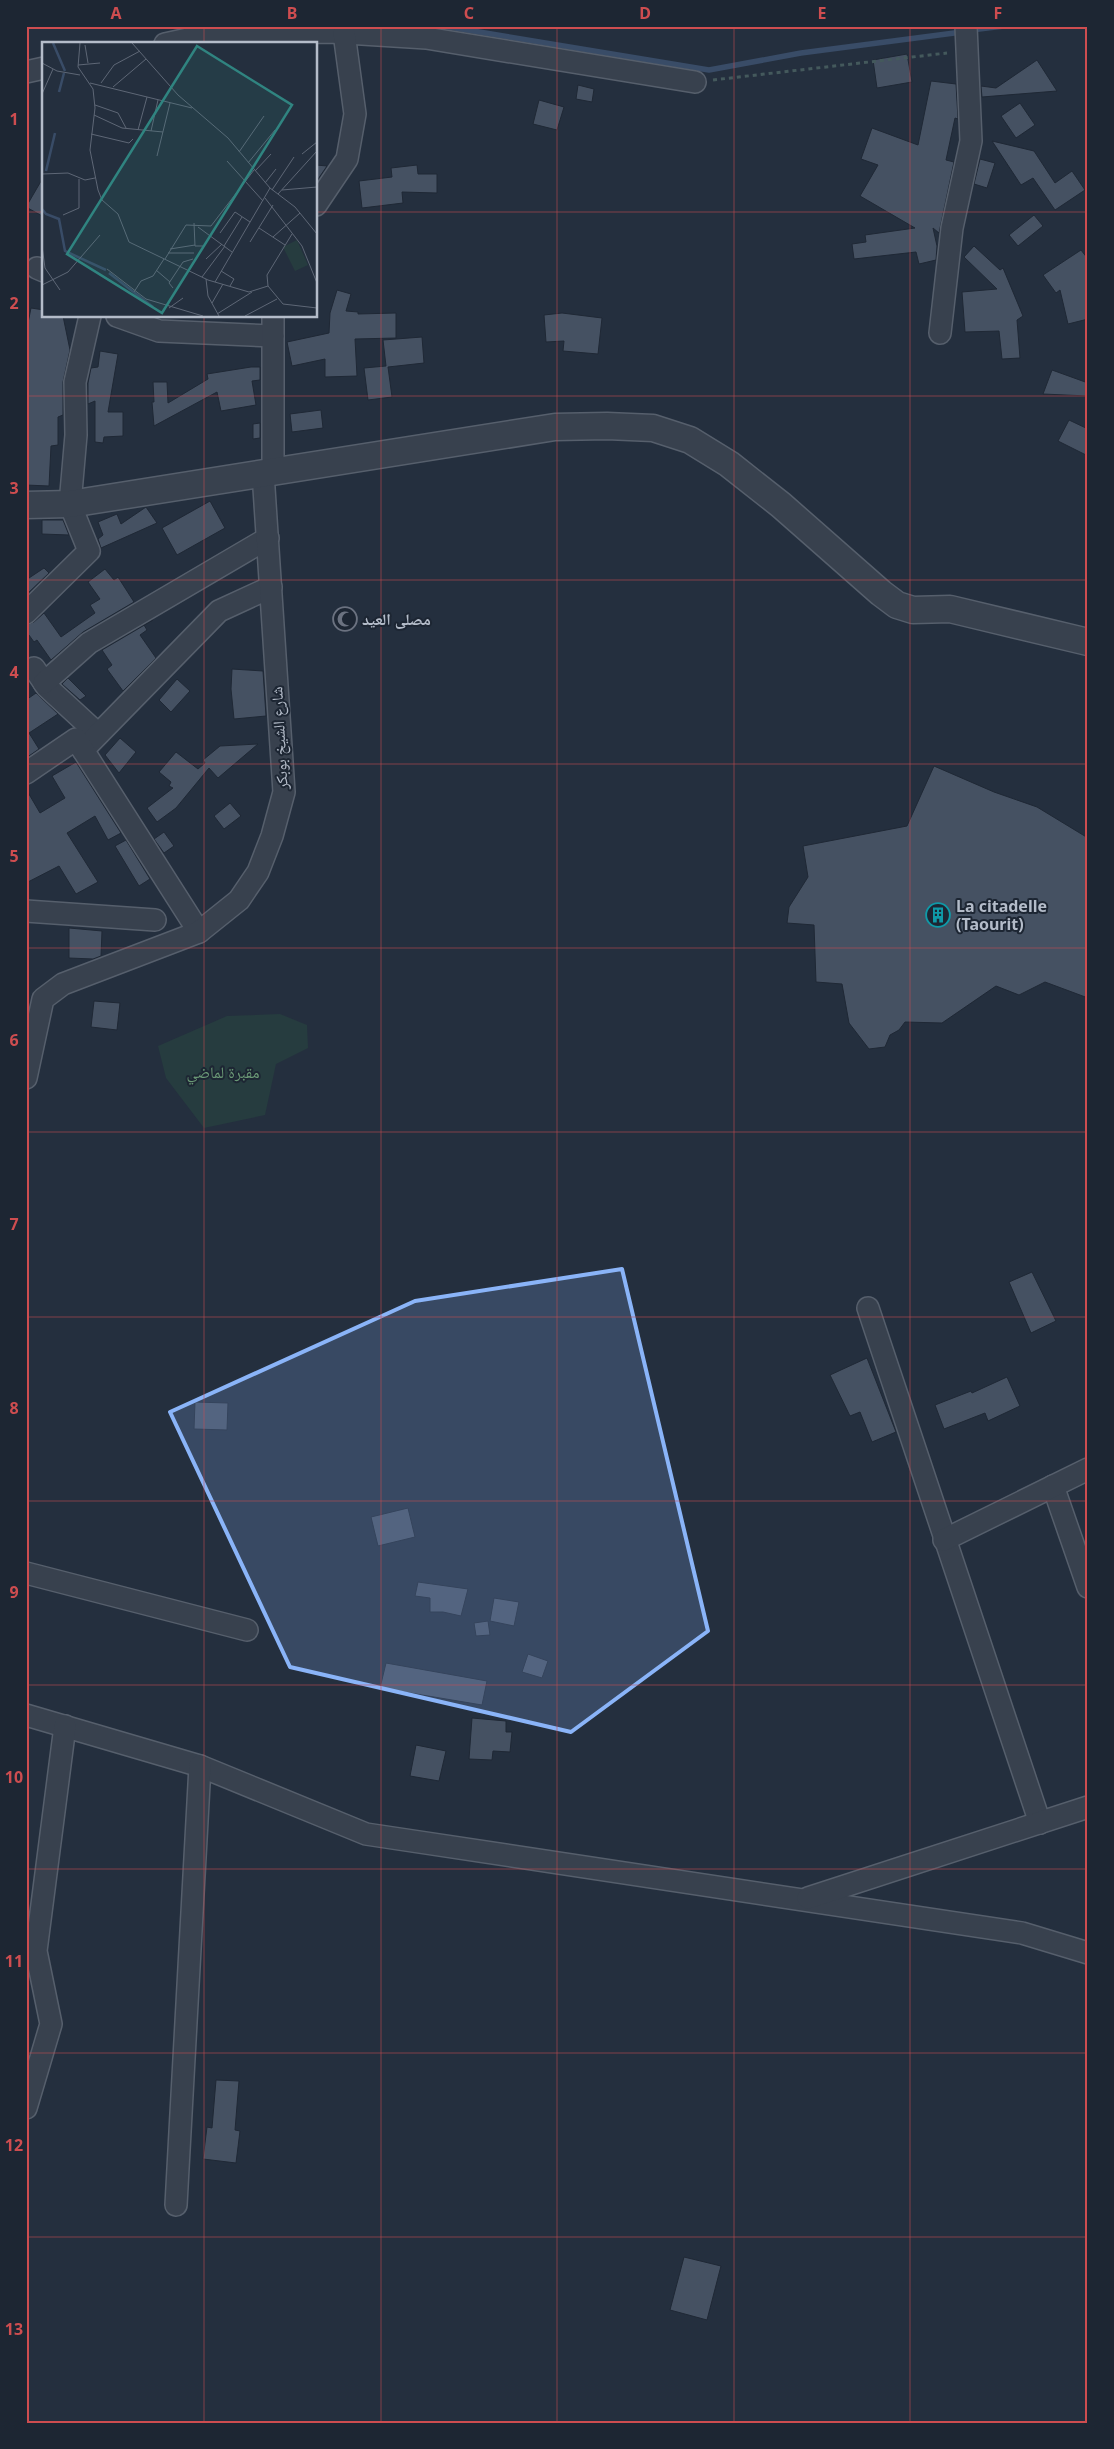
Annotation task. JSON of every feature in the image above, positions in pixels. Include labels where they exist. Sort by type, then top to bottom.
[{"type":"street","points":[[940,333],[952,228],[971,141],[966,26]]},
{"type":"street","points":[[174,42],[206,35],[344,33],[426,38],[695,82]]},
{"type":"street","points":[[318,202],[347,159],[355,114],[344,33]]},
{"type":"street","points":[[26,72],[42,68]]},
{"type":"street","points":[[26,613],[89,551],[70,504],[76,435],[75,382],[90,318]]},
{"type":"street","points":[[123,318],[159,331],[273,326]]},
{"type":"street","name":"شارع الشيخ بوبكر","points":[[26,1078],[43,998],[63,984],[199,932],[239,900],[258,872],[272,836],[284,792],[268,538],[268,472],[273,326]]},
{"type":"street","points":[[26,505],[70,504],[555,427],[607,426],[653,428],[690,440],[729,464],[781,504],[881,594],[897,605],[913,610],[950,610],[1088,642]]},
{"type":"street","points":[[98,734],[39,675],[89,643],[268,538]]},
{"type":"street","points":[[83,750],[219,611],[271,587]]},
{"type":"street","points":[[26,773],[76,739],[199,932]]},
{"type":"street","points":[[26,912],[155,920]]},
{"type":"street","points":[[868,1308],[1040,1823]]},
{"type":"street","points":[[944,1540],[1088,1470]]},
{"type":"street","points":[[1053,1486],[1088,1587]]},
{"type":"street","points":[[26,1573],[247,1630]]},
{"type":"street","points":[[26,1715],[200,1766],[366,1834],[1022,1933],[1088,1953]]},
{"type":"street","points":[[26,2108],[52,2024],[36,1951],[65,1726]]},
{"type":"street","points":[[176,2205],[200,1766]]},
{"type":"street","points":[[803,1900],[1088,1808]]},
{"type":"path","points":[[695,82],[966,51]]},
{"type":"highlighted area","points":[[622,1269],[708,1631],[571,1732],[290,1667],[170,1412],[415,1301]]},
{"type":"green space","name":"مقبرة لماضي","points":[[280,1014],[307,1025],[308,1048],[276,1064],[265,1115],[204,1128],[166,1078],[158,1046],[227,1016]]},
{"type":"building","points":[[907,54],[912,82],[877,88],[873,60]]},
{"type":"building","points":[[1037,60],[1057,91],[982,97],[981,86],[996,88]]},
{"type":"building","points":[[931,81],[956,84],[958,119],[955,118],[946,160],[954,162],[939,233],[933,228],[937,246],[936,260],[919,264],[916,252],[854,259],[852,244],[866,242],[865,235],[915,228],[860,196],[878,165],[861,159],[872,128],[918,145]]},
{"type":"building","points":[[578,85],[594,89],[592,102],[576,99]]},
{"type":"building","points":[[539,100],[564,107],[557,130],[533,124]]},
{"type":"building","points":[[1020,103],[1035,125],[1016,138],[1001,116]]},
{"type":"building","points":[[992,141],[1034,151],[1055,183],[1072,171],[1085,190],[1055,210],[1033,178],[1021,185]]},
{"type":"building","points":[[980,159],[995,163],[987,188],[974,184]]},
{"type":"building","points":[[318,165],[327,166],[318,179]]},
{"type":"building","points":[[417,165],[418,174],[437,174],[437,193],[402,192],[403,203],[362,208],[359,181],[392,177],[391,168]]},
{"type":"building","points":[[42,179],[42,216],[26,207]]},
{"type":"building","points":[[1034,215],[1043,226],[1018,246],[1009,235]]},
{"type":"building","points":[[974,246],[1000,270],[1003,268],[1023,316],[1017,320],[1020,358],[1002,359],[999,331],[965,332],[962,292],[997,289],[964,257]]},
{"type":"building","points":[[1081,250],[1088,259],[1088,319],[1068,324],[1060,290],[1056,293],[1043,275]]},
{"type":"building","points":[[337,290],[351,294],[346,311],[358,312],[358,314],[396,313],[396,338],[355,339],[357,376],[325,377],[325,359],[292,366],[287,342],[329,333],[330,313]]},
{"type":"building","points":[[31,308],[42,310],[42,318],[63,318],[70,350],[63,382],[63,415],[58,417],[58,445],[51,446],[49,486],[26,485],[26,333]]},
{"type":"building","points":[[562,313],[602,318],[598,354],[563,351],[564,341],[546,342],[544,315]]},
{"type":"building","points":[[422,337],[424,363],[388,367],[392,397],[368,400],[364,368],[386,366],[383,340]]},
{"type":"building","points":[[100,351],[118,354],[108,412],[123,412],[123,436],[104,437],[103,443],[95,442],[95,401],[88,404],[88,383],[91,368],[98,367]]},
{"type":"building","points":[[260,367],[260,380],[252,381],[256,405],[221,411],[217,392],[154,426],[153,382],[167,382],[168,403],[208,379],[207,374]]},
{"type":"building","points":[[1052,370],[1088,383],[1088,396],[1043,394]]},
{"type":"building","points":[[321,410],[323,428],[292,432],[290,414]]},
{"type":"building","points":[[1069,420],[1088,429],[1088,456],[1058,441]]},
{"type":"building","points":[[260,423],[260,438],[253,439],[253,424]]},
{"type":"building","points":[[210,501],[225,528],[177,555],[162,528]]},
{"type":"building","points":[[146,507],[157,523],[101,548],[98,539],[103,535],[98,522],[117,514],[121,524]]},
{"type":"building","points":[[42,520],[63,520],[69,535],[42,534]]},
{"type":"building","points":[[44,568],[49,573],[26,595],[26,580]]},
{"type":"building","points":[[105,569],[114,580],[118,577],[134,602],[83,632],[51,660],[37,640],[34,642],[26,631],[26,625],[34,622],[44,613],[61,637],[95,613],[90,605],[100,599],[88,582]]},
{"type":"building","points":[[144,625],[147,630],[140,635],[156,658],[123,691],[107,669],[112,665],[102,650]]},
{"type":"building","points":[[232,669],[263,671],[266,716],[234,719],[231,689]]},
{"type":"building","points":[[68,678],[86,696],[80,700],[62,684]]},
{"type":"building","points":[[177,679],[190,691],[171,712],[159,700]]},
{"type":"building","points":[[36,693],[58,714],[29,733],[39,749],[26,758],[26,700]]},
{"type":"building","points":[[120,738],[136,752],[119,773],[105,755]]},
{"type":"building","points":[[258,744],[218,778],[209,768],[176,808],[157,822],[147,808],[173,788],[169,786],[171,782],[159,772],[176,752],[198,769],[205,763],[203,760],[220,746]]},
{"type":"building","points":[[76,762],[121,833],[108,840],[95,816],[67,833],[98,882],[76,894],[59,866],[26,883],[26,789],[40,813],[65,798],[52,776]]},
{"type":"building","name":"La citadelle (Taourit)","points":[[934,766],[994,792],[1037,807],[1088,838],[1088,998],[1045,982],[1019,995],[996,986],[942,1023],[905,1022],[899,1030],[890,1035],[885,1047],[869,1049],[849,1023],[842,984],[816,982],[814,925],[787,923],[789,907],[808,877],[803,846],[907,826]]},
{"type":"building","points":[[230,803],[241,816],[224,829],[214,816]]},
{"type":"building","points":[[164,832],[174,846],[164,853],[154,839]]},
{"type":"building","points":[[126,840],[150,879],[139,886],[115,846]]},
{"type":"building","points":[[69,928],[102,931],[101,956],[93,959],[69,958]]},
{"type":"building","points":[[94,1001],[120,1003],[117,1030],[91,1027]]},
{"type":"building","points":[[1032,1272],[1056,1321],[1031,1333],[1009,1282]]},
{"type":"building","points":[[867,1358],[896,1432],[872,1442],[860,1412],[850,1416],[830,1375]]},
{"type":"building","points":[[1007,1377],[1020,1406],[988,1421],[985,1413],[944,1429],[935,1405],[971,1391],[972,1393]]},
{"type":"building","points":[[195,1402],[228,1403],[227,1430],[194,1429]]},
{"type":"building","points":[[408,1508],[415,1537],[378,1546],[371,1517]]},
{"type":"building","points":[[418,1582],[468,1589],[461,1616],[443,1612],[430,1612],[430,1598],[415,1596]]},
{"type":"building","points":[[494,1598],[519,1602],[514,1626],[490,1621]]},
{"type":"building","points":[[488,1621],[490,1635],[476,1636],[474,1623]]},
{"type":"building","points":[[528,1654],[548,1661],[542,1678],[522,1672]]},
{"type":"building","points":[[386,1663],[487,1681],[482,1705],[380,1688]]},
{"type":"building","points":[[472,1718],[506,1721],[506,1732],[512,1732],[510,1752],[493,1751],[492,1760],[469,1759]]},
{"type":"building","points":[[416,1745],[446,1751],[439,1781],[410,1776]]},
{"type":"building","points":[[216,2080],[239,2081],[235,2130],[240,2131],[236,2163],[203,2159],[207,2127],[212,2128]]},
{"type":"building","points":[[684,2257],[721,2266],[707,2320],[670,2310]]},
{"type":"waterway","points":[[443,26],[709,70],[801,53],[962,32]]},
{"type":"waterway","points":[[971,30],[1004,26]]},
{"type":"place","name":"مصلى العيد","points":[[345,619]]},
{"type":"place","name":"La citadelle (Taourit)","points":[[938,915]]}]
